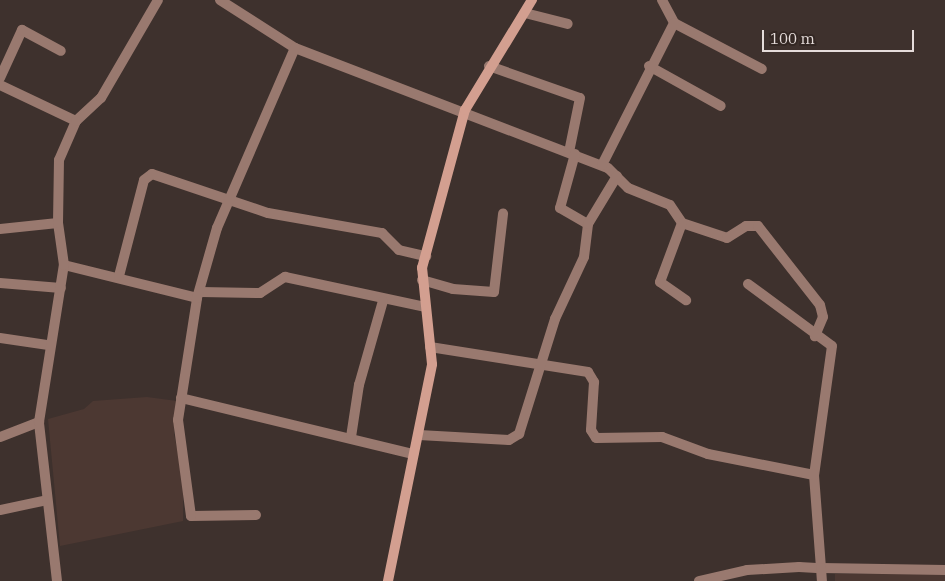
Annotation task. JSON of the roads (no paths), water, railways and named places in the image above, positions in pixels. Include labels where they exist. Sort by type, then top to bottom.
[{"type":"street","points":[[57,581],[39,422],[48,345],[61,288],[64,265],[58,223],[59,160],[76,121],[101,98],[158,0]]},
{"type":"street","points":[[220,0],[295,48],[465,110],[602,165],[628,188],[670,205],[682,223],[727,238],[749,225],[763,229],[820,305],[823,317],[815,336]]},
{"type":"street","points":[[388,581],[432,364],[422,280],[426,256],[465,110],[489,66],[532,0]]},
{"type":"street","points":[[662,0],[674,23],[762,69]]},
{"type":"street","points":[[525,13],[568,24]]},
{"type":"street","points":[[602,165],[649,66],[674,23]]},
{"type":"street","points":[[0,78],[22,30],[61,51]]},
{"type":"street","points":[[256,515],[191,516],[179,429],[181,398],[199,295],[217,228],[231,200],[295,48]]},
{"type":"street","points":[[489,66],[580,98],[572,153],[560,208],[588,224]]},
{"type":"street","points":[[649,66],[721,106]]},
{"type":"street","points":[[0,85],[76,121]]},
{"type":"street","points":[[119,276],[148,175],[295,220],[382,234],[399,250],[426,256]]},
{"type":"street","points":[[419,435],[514,439],[544,362],[555,319],[584,257],[588,224],[616,176]]},
{"type":"street","points":[[422,280],[453,289],[494,292],[503,214]]},
{"type":"street","points":[[0,229],[58,223]]},
{"type":"street","points":[[682,223],[660,282],[686,300]]},
{"type":"street","points":[[64,265],[199,295],[260,293],[285,277],[383,301],[425,307]]},
{"type":"street","points":[[0,283],[61,288]]},
{"type":"street","points":[[748,284],[815,336],[832,346],[814,474],[822,581]]},
{"type":"street","points":[[351,437],[359,385],[383,301]]},
{"type":"street","points":[[0,338],[48,345]]},
{"type":"street","points":[[430,347],[582,369],[592,376],[591,430],[596,438],[662,437],[708,454],[814,474]]},
{"type":"street","points":[[181,398],[351,437],[413,454]]},
{"type":"street","points":[[0,438],[39,422]]},
{"type":"street","points":[[0,510],[47,500]]},
{"type":"street","points":[[700,581],[747,570],[821,568],[945,570]]}]
